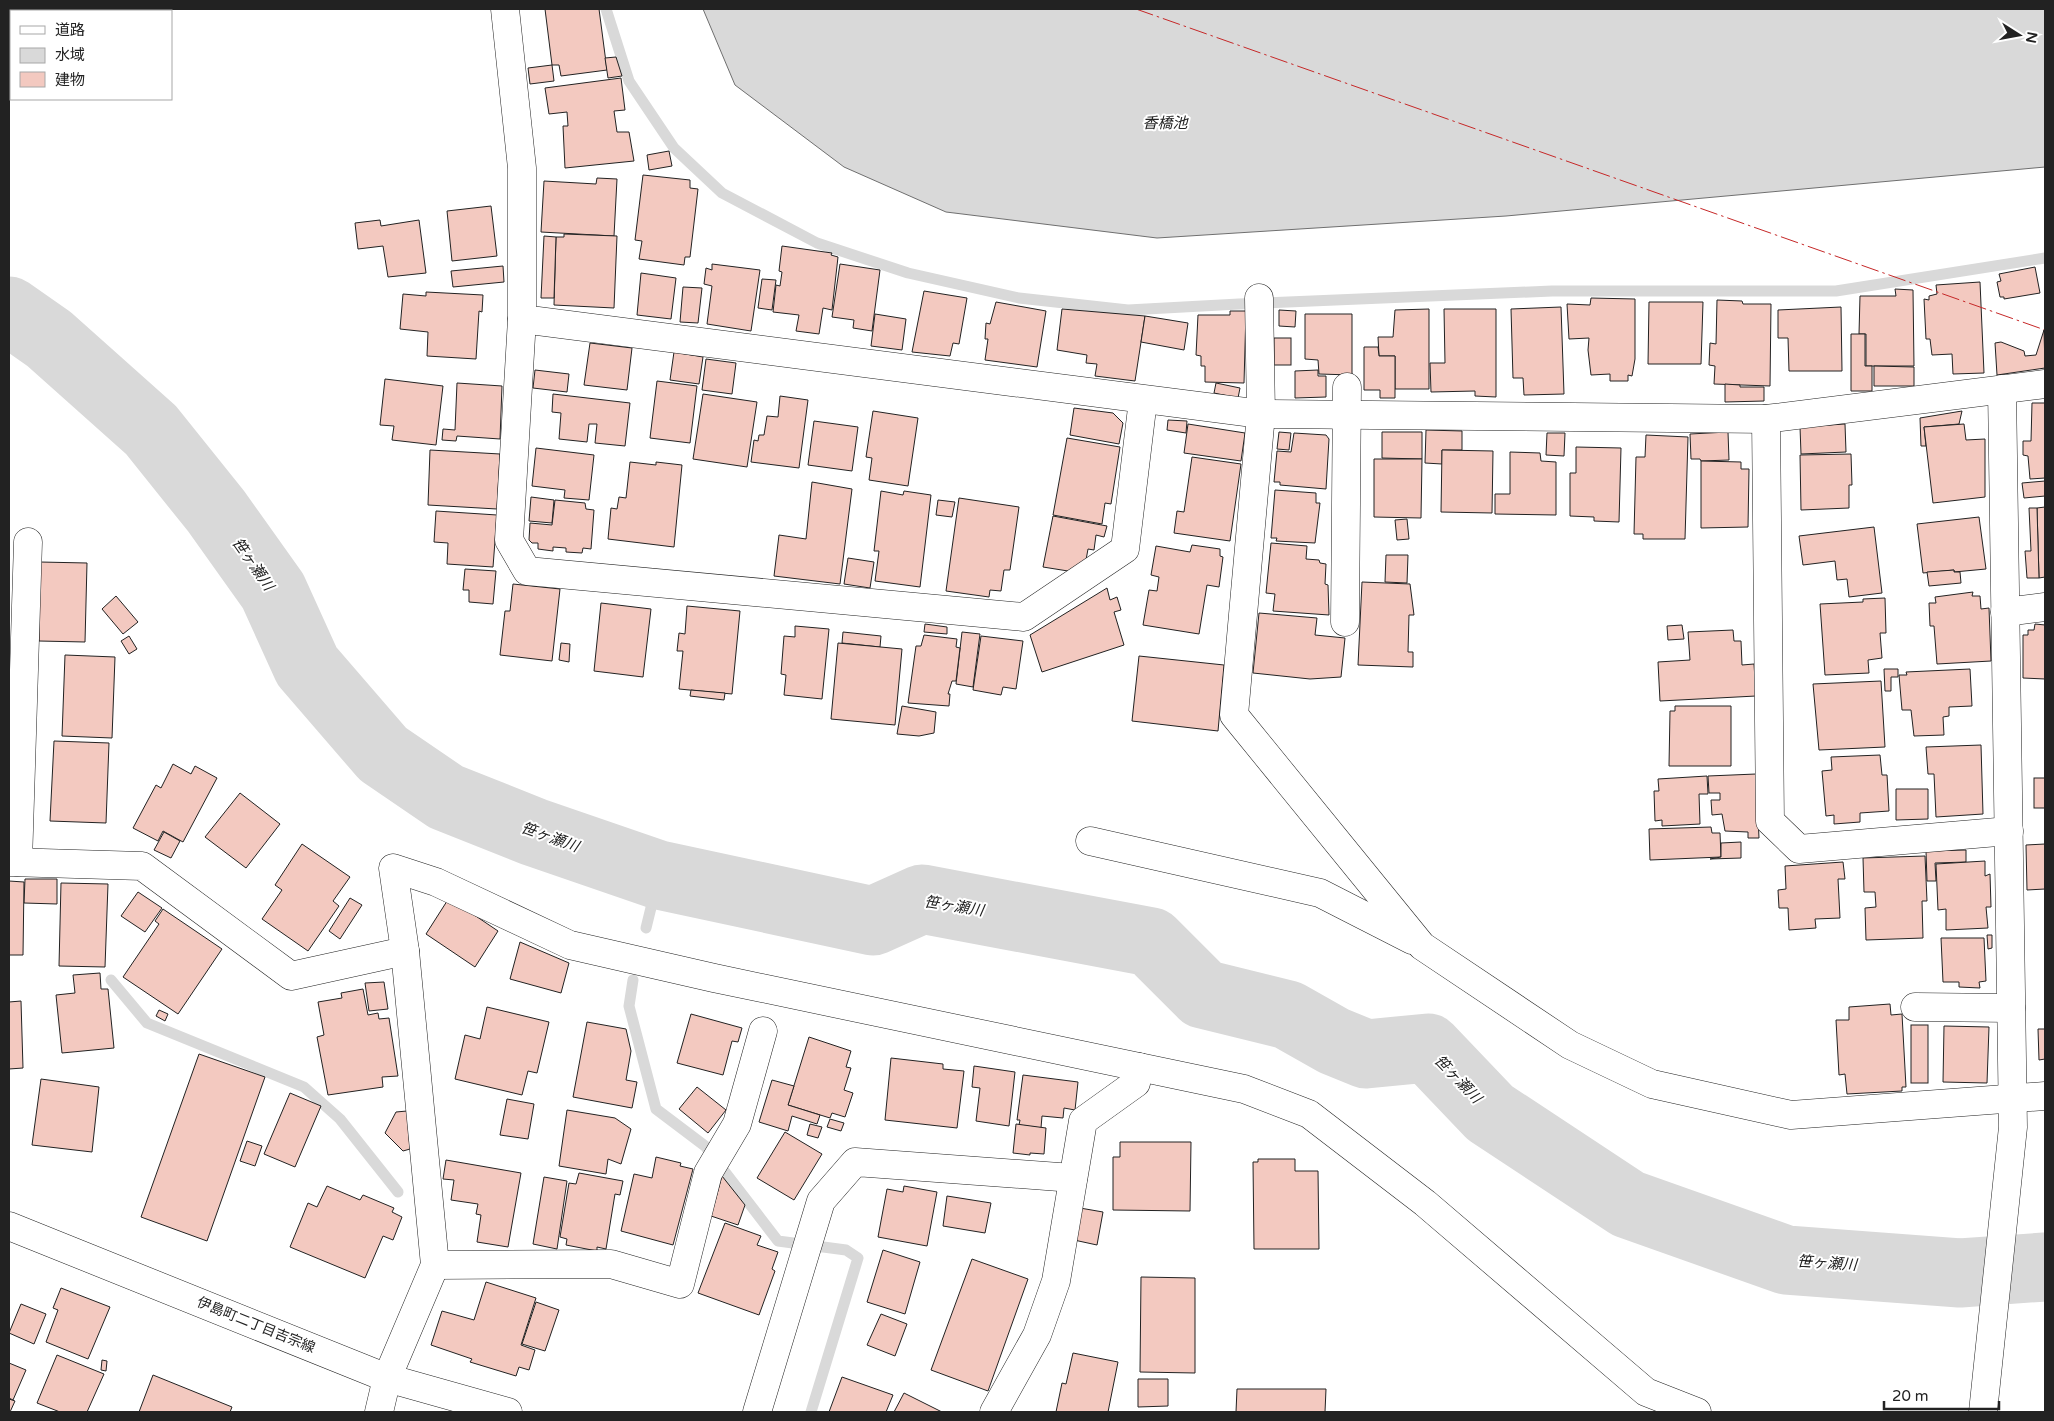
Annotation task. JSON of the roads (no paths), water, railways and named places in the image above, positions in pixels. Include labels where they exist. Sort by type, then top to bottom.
[{"type":"street","points":[[505,9],[522,168],[522,319],[509,540],[528,571],[1024,617],[1126,549],[1143,400]]},
{"type":"street","points":[[1259,303],[1261,414],[1234,714],[1422,946]]},
{"type":"street","points":[[522,319],[1261,414],[1766,419],[2045,384]]},
{"type":"street","points":[[1345,622],[1347,387]]},
{"type":"street","points":[[1983,1412],[2013,1127],[2011,1099],[2002,390]]},
{"type":"street","points":[[1766,419],[1770,821],[1799,849],[2009,831]]},
{"type":"street","points":[[28,542],[13,862],[142,866],[291,976],[406,951]]},
{"type":"street","points":[[2005,612],[2045,607]]},
{"type":"street","points":[[1090,841],[1320,893],[1422,946],[1570,1045],[1652,1084],[1791,1115],[2045,1096]]},
{"type":"street","points":[[379,1412],[387,1378],[435,1265],[406,951],[393,868],[436,882],[570,945],[724,980],[1244,1089],[1309,1114],[1425,1203],[1646,1392],[1697,1412]]},
{"type":"street","points":[[1915,1007],[2011,1008]]},
{"type":"street","points":[[435,1265],[611,1264],[680,1284],[708,1173],[737,1124],[763,1031]]},
{"type":"street","points":[[994,1412],[1037,1336],[1056,1281],[1083,1121],[1136,1083],[1139,1067]]},
{"type":"street","points":[[757,1412],[821,1201],[855,1162],[1073,1178]]},
{"type":"street","name":"伊島町二丁目吉宗線","points":[[9,1226],[387,1378],[508,1412]]},
{"type":"water","name":"香橋池","points":[[703,9],[2045,9],[2045,167],[1506,216],[1157,238],[946,212],[844,167],[735,85]]},
{"type":"waterway","points":[[606,9],[629,81],[674,148],[722,193],[817,243],[908,273],[1019,298],[1128,310],[1552,291],[1836,291],[2045,258]]},
{"type":"waterway","name":"笹ヶ瀬川","points":[[9,311],[49,339],[151,430],[216,511],[273,591],[307,666],[383,754],[446,797],[534,832],[659,875],[873,921],[922,899],[1151,942],[1203,994],[1288,1015],[1334,1041],[1366,1054],[1428,1048],[1490,1113],[1628,1204],[1786,1260],[1960,1273],[2045,1267]]},
{"type":"waterway","points":[[646,928],[659,875]]},
{"type":"waterway","points":[[111,980],[147,1023],[304,1087],[340,1119],[398,1192]]},
{"type":"waterway","points":[[633,980],[629,1006],[656,1109],[705,1146],[778,1241],[846,1250],[858,1258],[811,1412]]}]
